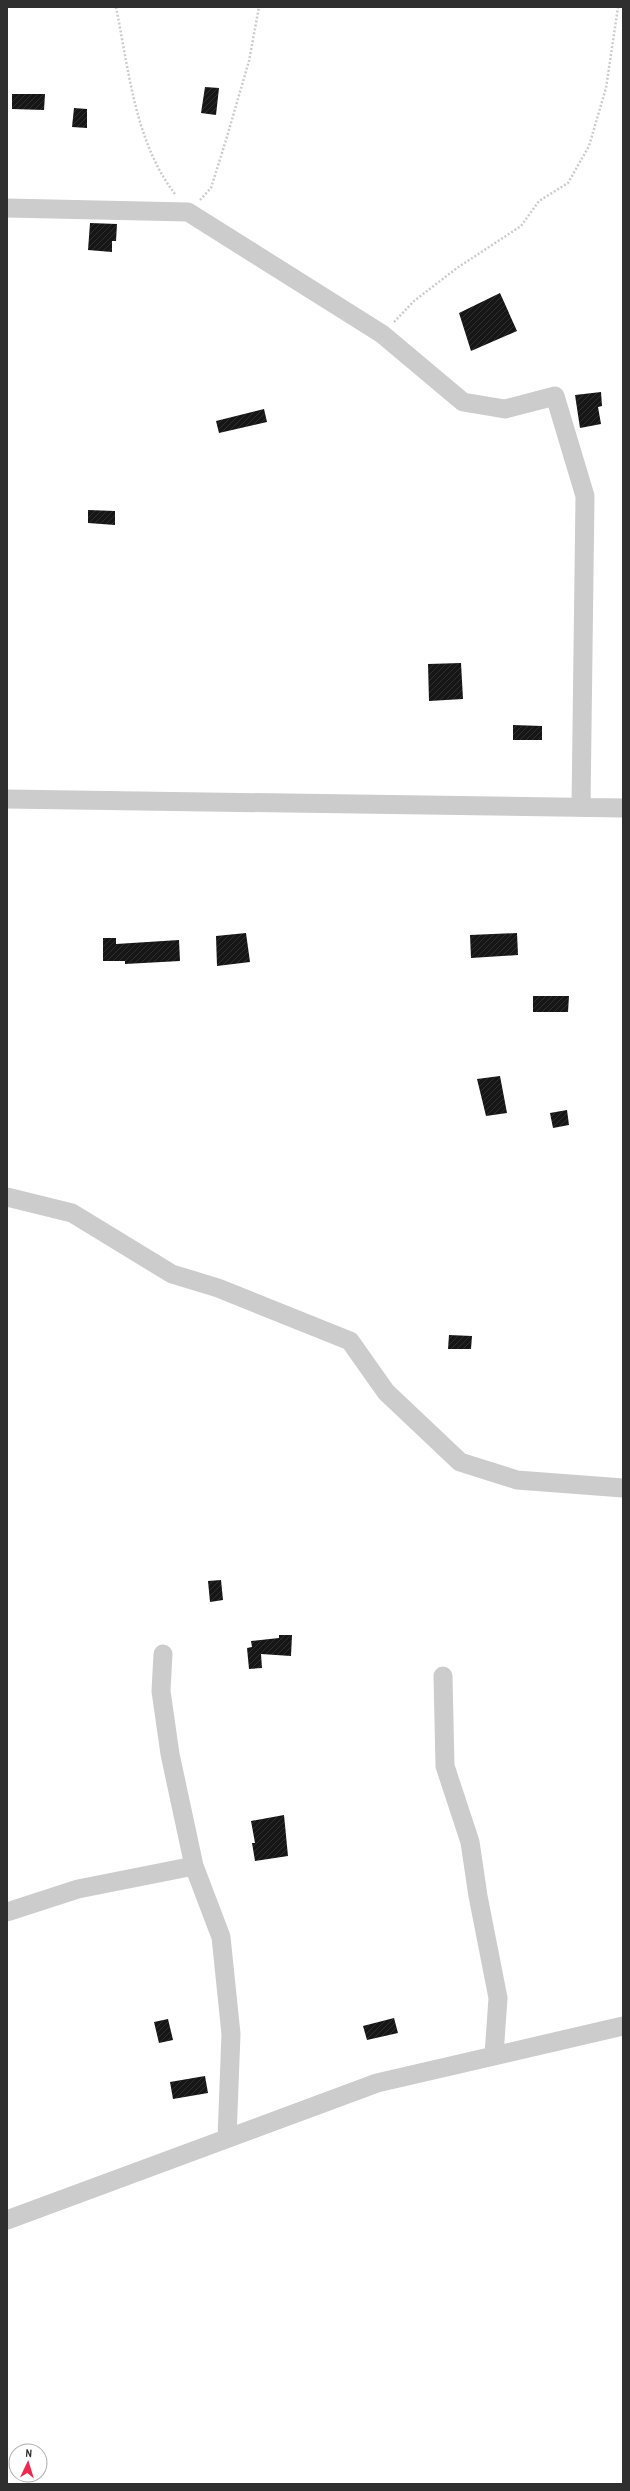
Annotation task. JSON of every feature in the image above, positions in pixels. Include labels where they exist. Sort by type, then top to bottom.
[{"type":"street","points":[[7,208],[188,212],[382,334],[463,402],[505,408],[555,396],[585,496],[581,807]]},
{"type":"street","points":[[7,799],[623,808]]},
{"type":"street","points":[[7,1197],[72,1213],[172,1274],[218,1288],[350,1341],[386,1392],[460,1462],[517,1480],[623,1488]]},
{"type":"street","points":[[163,1654],[161,1691],[170,1754],[194,1866],[221,1938],[231,2034],[227,2138]]},
{"type":"street","points":[[443,1676],[445,1766],[470,1842],[478,1896],[498,1998],[494,2054]]},
{"type":"street","points":[[7,1912],[78,1889],[194,1866]]},
{"type":"street","points":[[7,2220],[377,2083],[494,2054],[623,2026]]},
{"type":"path","points":[[116,7],[147,148],[161,177],[188,212],[211,188],[249,61],[259,7]]},
{"type":"path","points":[[382,334],[414,301],[457,268],[521,226],[539,201],[568,183],[589,146],[606,88],[618,7]]},
{"type":"building","points":[[205,87],[219,88],[216,115],[201,113]]},
{"type":"building","points":[[12,94],[45,94],[44,110],[12,109]]},
{"type":"building","points":[[74,108],[87,109],[87,128],[72,127]]},
{"type":"building","points":[[90,223],[117,224],[116,241],[112,241],[112,252],[88,250]]},
{"type":"building","points":[[500,293],[517,331],[471,351],[459,313]]},
{"type":"building","points":[[601,392],[602,406],[598,407],[601,424],[580,428],[575,395]]},
{"type":"building","points":[[264,409],[267,422],[219,433],[216,421]]},
{"type":"building","points":[[88,510],[115,511],[115,525],[88,523]]},
{"type":"building","points":[[461,663],[463,699],[429,701],[428,664]]},
{"type":"building","points":[[513,725],[542,726],[542,740],[513,740]]},
{"type":"building","points":[[246,933],[250,962],[217,966],[216,936]]},
{"type":"building","points":[[517,933],[518,955],[471,958],[470,935]]},
{"type":"building","points":[[103,938],[116,938],[116,944],[179,940],[180,961],[125,964],[125,961],[103,961]]},
{"type":"building","points":[[533,996],[569,996],[568,1012],[533,1012]]},
{"type":"building","points":[[500,1076],[507,1113],[486,1116],[477,1079]]},
{"type":"building","points":[[567,1110],[569,1125],[553,1128],[550,1113]]},
{"type":"building","points":[[449,1335],[472,1336],[471,1349],[448,1349]]},
{"type":"building","points":[[221,1580],[223,1600],[210,1602],[208,1581]]},
{"type":"building","points":[[279,1635],[292,1635],[291,1656],[261,1654],[262,1668],[249,1669],[247,1648],[252,1647],[251,1641],[279,1638]]},
{"type":"building","points":[[284,1815],[288,1856],[255,1861],[252,1843],[255,1843],[251,1821]]},
{"type":"building","points":[[394,2018],[398,2033],[367,2040],[363,2026]]},
{"type":"building","points":[[168,2019],[173,2040],[159,2043],[154,2022]]},
{"type":"building","points":[[205,2076],[208,2093],[173,2099],[170,2082]]}]
